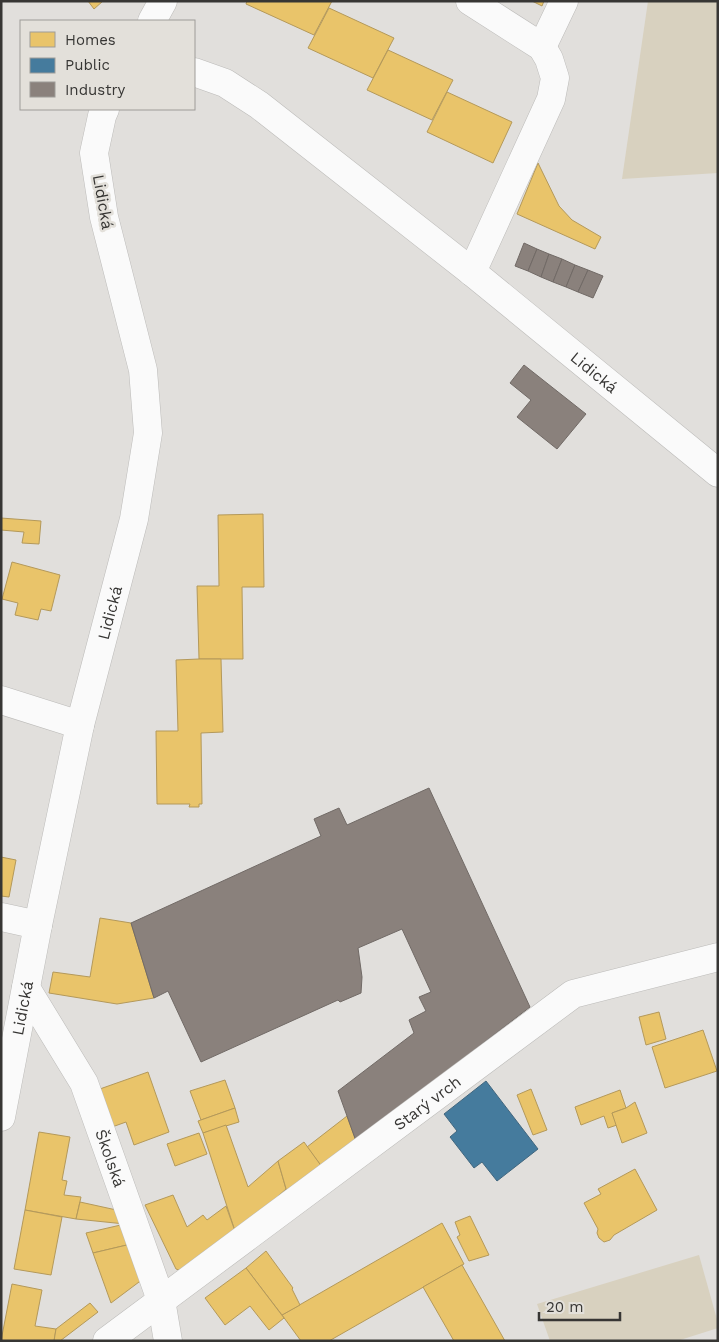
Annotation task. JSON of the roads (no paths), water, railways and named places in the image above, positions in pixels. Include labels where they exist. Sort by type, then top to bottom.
[{"type":"street","points":[[153,20],[164,1]]},
{"type":"street","points":[[470,1],[542,47],[550,59],[555,78],[551,99],[472,272]]},
{"type":"street","points":[[542,47],[564,1]]},
{"type":"street","name":"Lidická","points":[[195,72],[224,83],[260,105],[472,272],[718,472]]},
{"type":"street","name":"Lidická","points":[[1,1117],[38,925],[80,725],[134,519],[148,433],[144,370],[104,217],[94,153],[102,116],[105,110]]},
{"type":"street","points":[[1,700],[80,725]]},
{"type":"street","points":[[1,917],[38,925]]},
{"type":"street","name":"Starý vrch","points":[[107,1341],[573,994],[718,956]]},
{"type":"street","name":"Školská","points":[[26,988],[84,1083],[161,1300],[168,1341]]}]
